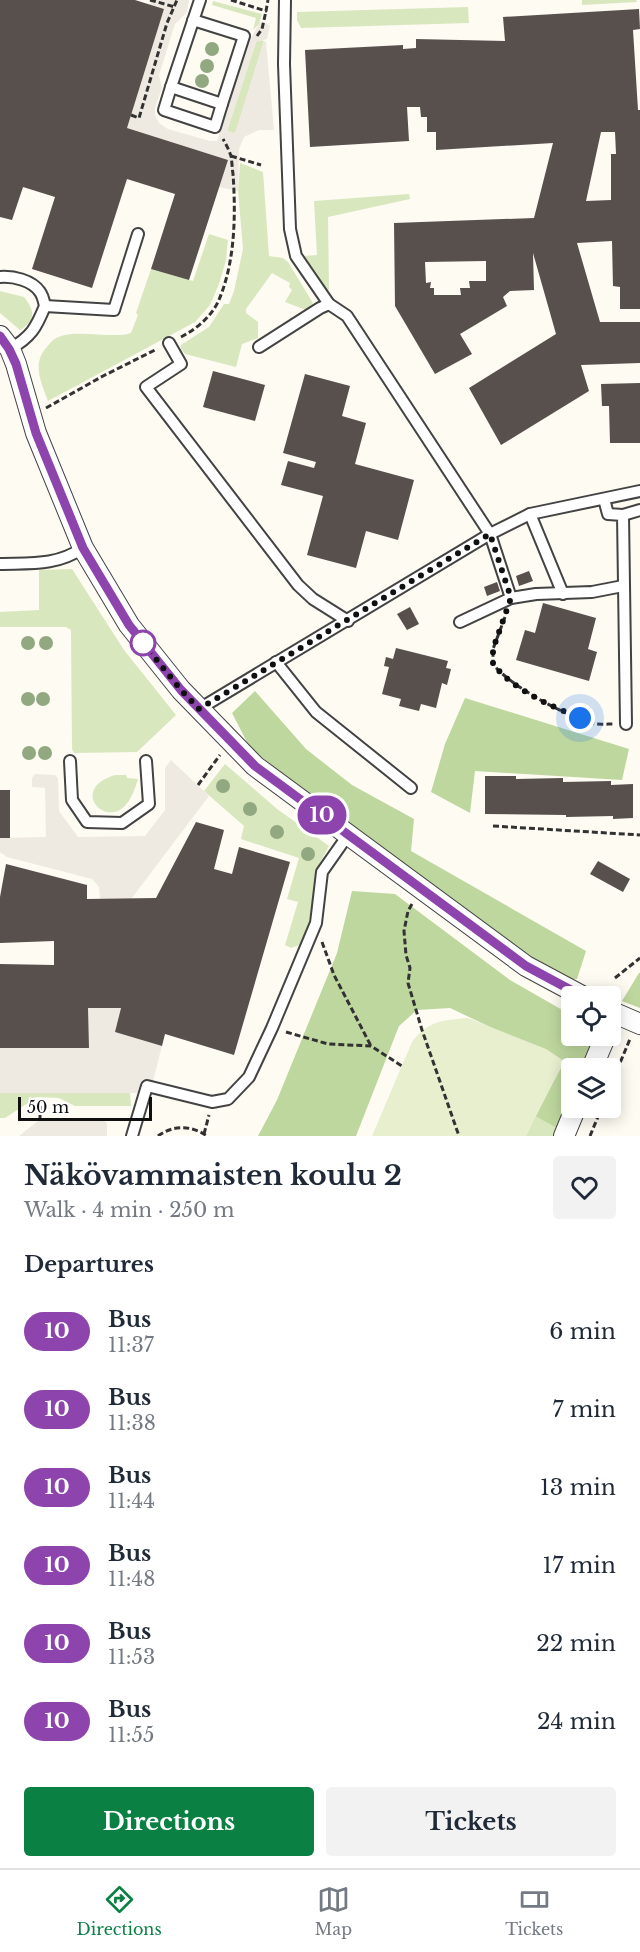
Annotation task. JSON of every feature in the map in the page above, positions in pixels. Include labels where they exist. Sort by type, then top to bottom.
[{"type":"street","points":[[5,342],[51,472],[83,548],[129,625],[181,690],[255,766],[526,966],[563,986]]},
{"type":"street","points":[[621,1020],[636,1030]]},
{"type":"street","points":[[564,1136],[571,1118]]},
{"type":"lane","points":[[193,20],[244,36],[215,126],[164,110],[171,87],[193,20],[200,0]]},
{"type":"lane","points":[[285,0],[284,64],[290,229],[296,256],[330,304],[347,316],[490,534],[511,598]]},
{"type":"lane","points":[[171,87],[222,104]]},
{"type":"lane","points":[[45,306],[114,310],[138,234]]},
{"type":"lane","points":[[0,278],[11,276],[22,279],[40,291],[45,306],[36,328],[24,341],[5,342]]},
{"type":"lane","points":[[259,347],[330,304]]},
{"type":"lane","points":[[170,343],[181,363],[146,387],[298,585],[313,599],[348,621]]},
{"type":"lane","points":[[199,709],[490,534],[530,514],[640,490]]},
{"type":"lane","points":[[604,499],[608,514],[623,514],[640,510]]},
{"type":"lane","points":[[530,514],[563,594]]},
{"type":"lane","points":[[623,514],[626,724]]},
{"type":"lane","points":[[0,564],[52,562],[71,556],[83,548]]},
{"type":"lane","points":[[460,622],[511,598],[623,586]]},
{"type":"lane","points":[[276,662],[316,712],[411,788]]},
{"type":"lane","points":[[70,761],[72,800],[87,822],[122,823],[149,804],[146,761]]},
{"type":"lane","points":[[132,1136],[147,1086],[212,1102],[228,1100],[249,1077],[316,922],[322,872],[348,834]]},
{"type":"path","points":[[150,0],[175,7]]},
{"type":"path","points":[[131,115],[139,118],[167,23],[177,0]]},
{"type":"path","points":[[231,0],[266,10]]},
{"type":"path","points":[[254,40],[262,29],[268,0]]},
{"type":"path","points":[[32,417],[103,376],[195,330],[207,319],[217,303],[229,265],[234,221],[231,156],[223,138]]},
{"type":"path","points":[[231,156],[261,165]]},
{"type":"path","points":[[511,598],[493,649],[493,664],[501,675],[538,698],[592,724],[626,724]]},
{"type":"path","points":[[493,826],[640,835]]},
{"type":"path","points":[[414,900],[408,911],[404,932],[406,955],[410,968],[408,984],[459,1136]]},
{"type":"path","points":[[316,922],[334,975],[371,1046],[402,1066]]},
{"type":"path","points":[[615,978],[640,958]]},
{"type":"path","points":[[272,1028],[328,1044],[371,1046]]},
{"type":"path","points":[[621,1063],[636,1030]]},
{"type":"path","points":[[40,1101],[40,1121]]},
{"type":"path","points":[[158,1136],[168,1129],[187,1127],[206,1135],[212,1102]]},
{"type":"path","points":[[590,1136],[597,1118]]},
{"type":"green space","points":[[582,0],[636,0],[637,2],[582,5]]},
{"type":"green space","points":[[213,1],[262,14],[259,24],[253,30],[256,18],[212,5]]},
{"type":"green space","points":[[468,7],[469,23],[301,28],[297,20],[297,12]]},
{"type":"green space","points":[[264,41],[235,134],[227,131],[256,42]]},
{"type":"green space","points":[[240,163],[263,172],[269,256],[283,258],[288,262],[313,303],[306,310],[285,302],[292,290],[289,287],[290,283],[272,273],[246,309],[246,313],[258,322],[258,338],[242,344],[236,367],[185,354],[181,345],[209,327],[224,304],[229,304],[234,291],[243,249],[238,191]]},
{"type":"green space","points":[[409,194],[410,199],[328,217],[329,290],[327,290],[303,256],[317,255],[314,201]]},
{"type":"green space","points":[[209,234],[228,240],[226,260],[210,305],[195,322],[48,401],[39,373],[39,360],[52,341],[68,334],[123,335],[131,333],[151,269],[193,281]]},
{"type":"green space","points":[[0,291],[24,297],[30,307],[31,319],[20,330],[0,313]]},
{"type":"green space","points":[[72,569],[124,650],[176,715],[137,752],[74,753],[72,749],[71,630],[66,627],[0,627],[0,612],[39,610],[39,570]]},
{"type":"green space","points":[[255,691],[306,749],[352,785],[414,819],[411,851],[586,951],[577,979],[564,979],[527,958],[292,783],[249,746],[232,713]]},
{"type":"green space","points":[[465,698],[629,749],[622,780],[475,771],[470,813],[431,792],[445,744]]},
{"type":"green space","points":[[225,764],[277,809],[329,846],[317,868],[309,923],[300,945],[291,948],[285,945],[298,902],[287,899],[299,858],[241,839],[244,826],[204,791]]},
{"type":"green space","points":[[115,775],[126,775],[127,778],[138,779],[132,795],[123,808],[113,812],[104,811],[93,799],[94,790],[101,782]]},
{"type":"green space","points":[[352,891],[395,894],[510,980],[561,1009],[561,1046],[591,1046],[586,1058],[561,1058],[561,1061],[450,1008],[417,1010],[399,1026],[356,1136],[258,1136],[277,1100],[337,953]]},
{"type":"green space","points":[[640,973],[640,1008],[622,1001]]},
{"type":"green space","points":[[468,1018],[546,1049],[561,1059],[561,1067],[526,1136],[372,1136],[412,1042],[430,1026]]},
{"type":"green space","points":[[561,1068],[562,1118],[558,1129],[535,1116]]},
{"type":"green space","points":[[130,1092],[131,1106],[75,1106],[59,1098],[37,1097],[5,1118],[0,1118],[0,1093]]},
{"type":"green space","points":[[535,1116],[558,1129],[555,1136],[526,1136]]},
{"type":"shaded area","points":[[151,0],[189,0],[187,12],[175,24],[159,75],[162,88],[155,115],[159,123],[168,129],[210,141],[217,141],[251,38],[260,22],[270,25],[267,39],[256,42],[227,131],[235,133],[264,41],[266,42],[274,130],[259,130],[244,137],[239,149],[238,191],[219,187],[228,160],[127,128],[164,9],[150,5]]},
{"type":"shaded area","points":[[171,760],[209,796],[131,899],[100,899],[99,887],[92,879],[7,857],[0,852],[0,838],[46,837],[45,788],[32,787],[32,778],[35,774],[55,775],[58,778],[59,811],[78,837],[145,836],[165,810],[165,768]]},
{"type":"shaded area","points":[[88,1008],[121,1008],[115,1032],[162,1046],[153,1081],[147,1086],[145,1093],[0,1093],[0,1048],[88,1048]]},
{"type":"shaded area","points":[[103,1120],[107,1123],[107,1136],[19,1136],[38,1121]]},
{"type":"building","points":[[0,0],[135,0],[164,9],[127,128],[228,160],[189,280],[151,269],[175,194],[127,179],[92,288],[32,269],[55,197],[23,187],[12,220],[0,217]]},
{"type":"building","points":[[639,9],[640,29],[633,30],[638,110],[640,110],[640,309],[620,309],[620,287],[613,286],[612,241],[577,243],[600,322],[640,322],[640,363],[581,365],[589,391],[501,445],[469,388],[556,334],[533,253],[534,290],[510,291],[503,297],[507,306],[460,334],[472,354],[435,374],[395,306],[394,223],[534,218],[553,143],[436,150],[436,132],[427,132],[427,117],[421,117],[420,107],[407,107],[409,141],[310,147],[305,50],[403,45],[403,49],[416,48],[416,39],[505,41],[503,17]],"holes":[[[601,132],[615,132],[616,154],[611,154],[611,200],[586,201]],[[486,261],[486,281],[469,281],[470,288],[460,288],[461,295],[434,295],[434,288],[430,288],[431,282],[426,283],[425,262]]]},
{"type":"building","points":[[213,371],[265,385],[255,421],[203,407]]},
{"type":"building","points":[[305,374],[350,386],[342,416],[366,423],[355,464],[414,480],[398,540],[366,531],[356,568],[307,555],[323,496],[281,485],[288,461],[314,468],[316,462],[283,453]]},
{"type":"building","points":[[640,383],[640,443],[610,443],[609,406],[602,406],[601,384]]},
{"type":"building","points":[[529,571],[533,581],[519,586],[516,576]]},
{"type":"building","points":[[497,582],[500,591],[487,596],[484,587]]},
{"type":"building","points":[[543,603],[596,618],[588,649],[597,652],[589,681],[516,660],[525,630],[535,633]]},
{"type":"building","points":[[410,607],[419,624],[407,630],[397,614]]},
{"type":"building","points":[[396,648],[448,661],[446,668],[451,669],[447,685],[442,683],[436,708],[421,704],[419,711],[399,706],[401,699],[382,694],[389,667],[384,666],[386,657],[393,659]]},
{"type":"building","points":[[485,776],[516,776],[516,779],[563,778],[563,782],[611,781],[611,785],[633,784],[633,818],[485,814]]},
{"type":"building","points":[[0,790],[10,790],[10,838],[0,838]]},
{"type":"building","points":[[196,822],[224,830],[214,869],[232,874],[239,847],[290,862],[234,1055],[165,1034],[162,1046],[115,1032],[121,1008],[88,1008],[89,1048],[0,1048],[0,964],[54,965],[54,941],[0,943],[0,897],[6,864],[87,885],[87,899],[156,898]]},
{"type":"building","points":[[598,861],[630,879],[623,892],[590,874]]},
{"type":"bus line","name":"10","points":[[0,336],[16,364],[36,433],[83,548],[129,625],[181,690],[255,766],[526,966],[563,986]]},
{"type":"route","points":[[143,643],[199,709],[490,534],[511,598],[493,649],[493,664],[501,675],[538,698],[580,718]]}]
